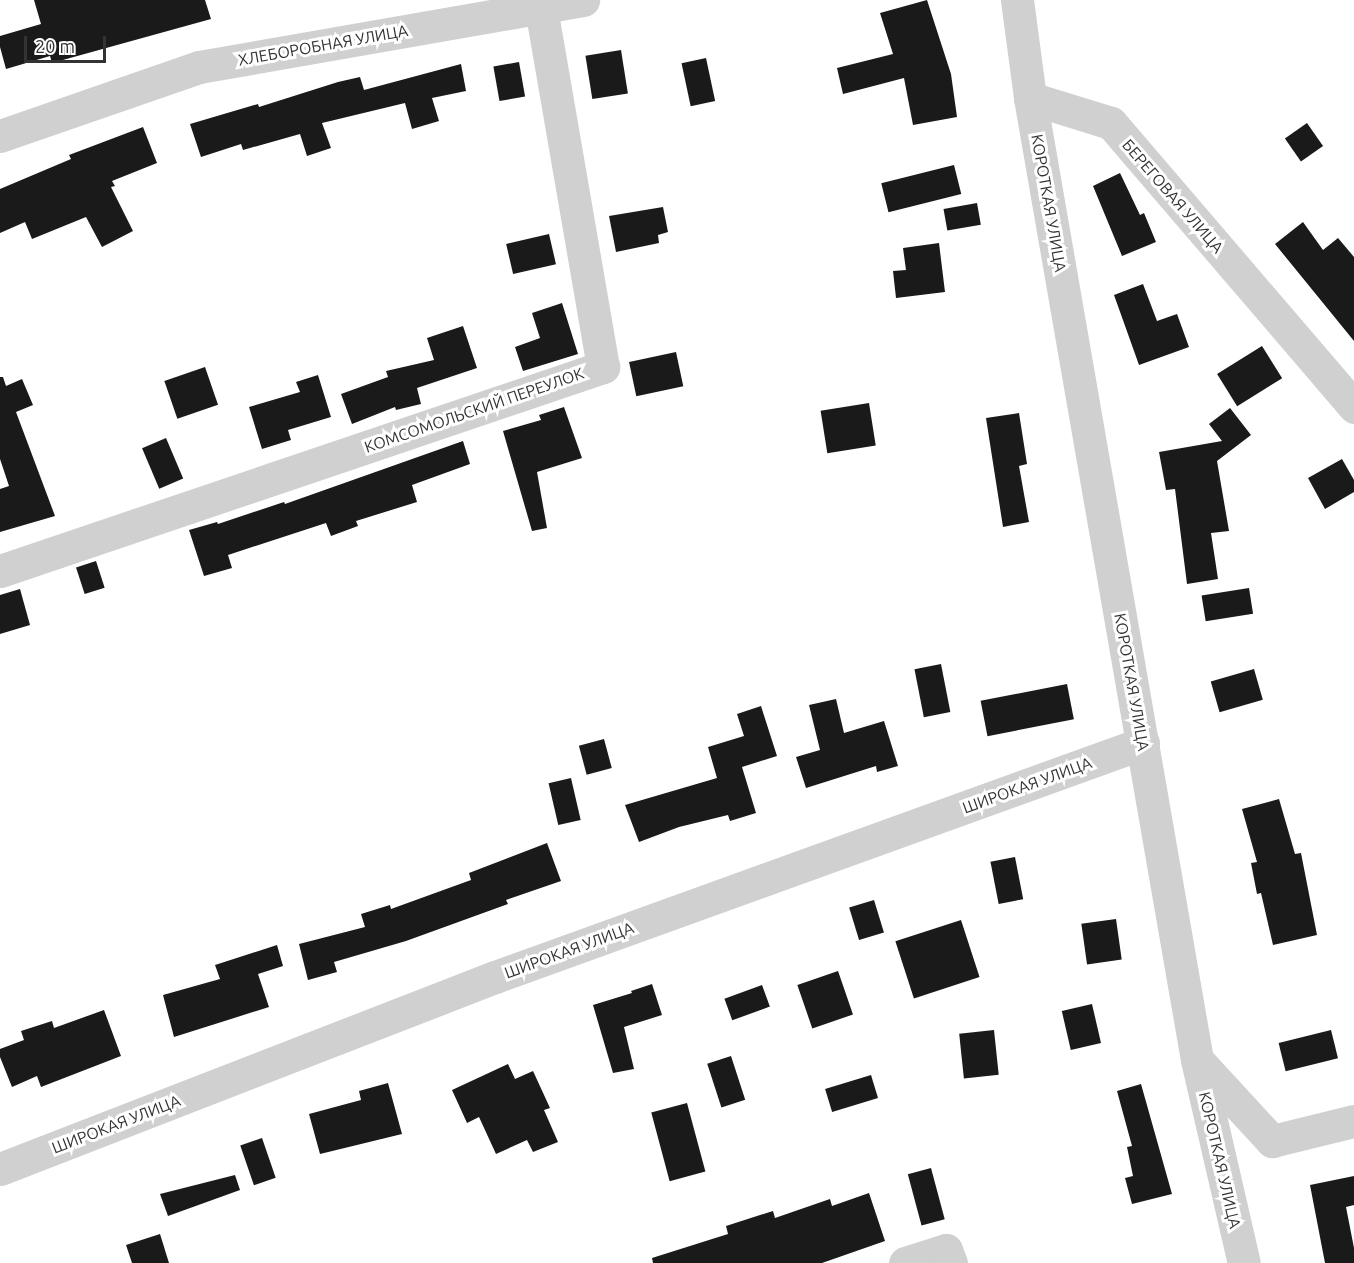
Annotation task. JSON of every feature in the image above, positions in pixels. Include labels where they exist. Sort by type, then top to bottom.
[{"type":"street","name":"ХЛЕБОРОБНАЯ УЛИЦА","points":[[0,136],[199,67],[583,0]]},
{"type":"street","points":[[1017,0],[1030,98]]},
{"type":"street","name":"КОМСОМОЛЬСКИЙ ПЕРЕУЛОК","points":[[0,571],[603,367],[541,7]]},
{"type":"street","name":"БЕРЕГОВАЯ УЛИЦА","points":[[1030,98],[1111,123],[1354,407]]},
{"type":"street","name":"КОРОТКАЯ УЛИЦА","points":[[1030,98],[1197,1060],[1244,1263]]},
{"type":"street","name":"ШИРОКАЯ УЛИЦА","points":[[0,1168],[495,977],[1143,743]]},
{"type":"street","points":[[1197,1060],[1272,1141],[1354,1121]]},
{"type":"street","points":[[905,1263],[946,1250],[951,1263]]},
{"type":"building","points":[[34,0],[205,0],[211,19],[52,63],[50,56],[6,69],[0,47],[0,36],[41,24]]},
{"type":"building","points":[[927,0],[951,74],[957,117],[913,125],[904,78],[843,94],[837,68],[893,54],[880,13]]},
{"type":"building","points":[[621,50],[628,93],[592,99],[585,56]]},
{"type":"building","points":[[706,58],[715,101],[691,106],[682,63]]},
{"type":"building","points":[[519,62],[525,96],[499,101],[493,67]]},
{"type":"building","points":[[461,64],[466,91],[432,98],[439,121],[412,129],[405,103],[322,123],[331,148],[307,156],[300,134],[243,150],[241,144],[201,157],[190,124],[258,104],[259,107],[360,77],[364,90]]},
{"type":"building","points":[[1307,123],[1323,146],[1301,161],[1285,138]]},
{"type":"building","points":[[143,127],[157,163],[112,181],[115,186],[111,187],[133,231],[102,247],[86,217],[32,239],[25,222],[0,233],[0,189],[71,159],[69,155]]},
{"type":"building","points":[[954,165],[961,194],[888,212],[881,183]]},
{"type":"building","points":[[1120,173],[1140,215],[1144,213],[1156,242],[1122,256],[1093,186]]},
{"type":"building","points":[[977,203],[981,225],[947,231],[944,209]]},
{"type":"building","points":[[663,207],[668,232],[658,235],[659,243],[616,252],[609,216]]},
{"type":"building","points":[[1303,222],[1323,250],[1338,238],[1354,257],[1354,341],[1275,244]]},
{"type":"building","points":[[549,234],[556,264],[513,274],[506,244]]},
{"type":"building","points":[[939,243],[945,292],[896,298],[893,271],[906,270],[903,248]]},
{"type":"building","points":[[1143,284],[1157,321],[1177,314],[1189,347],[1139,365],[1114,295]]},
{"type":"building","points":[[562,303],[578,354],[523,371],[515,347],[540,338],[532,313]]},
{"type":"building","points":[[463,326],[477,368],[417,388],[421,404],[396,410],[395,407],[352,424],[341,394],[388,377],[386,371],[434,360],[427,338]]},
{"type":"building","points":[[1262,346],[1282,378],[1237,406],[1217,374]]},
{"type":"building","points":[[676,352],[683,386],[636,396],[629,362]]},
{"type":"building","points":[[205,367],[218,405],[177,419],[164,381]]},
{"type":"building","points":[[318,375],[331,417],[288,430],[291,440],[262,449],[249,407],[300,392],[296,382]]},
{"type":"building","points":[[0,377],[3,377],[6,386],[22,379],[33,405],[16,412],[55,516],[0,532],[0,489],[9,486],[0,459]]},
{"type":"building","points":[[869,403],[876,445],[827,453],[821,411]]},
{"type":"building","points":[[564,407],[582,458],[537,472],[547,528],[532,531],[503,431],[541,420],[539,415]]},
{"type":"building","points":[[1230,408],[1251,435],[1217,461],[1229,531],[1211,533],[1218,579],[1187,584],[1175,489],[1166,490],[1159,452],[1222,441],[1209,424]]},
{"type":"building","points":[[1019,413],[1027,464],[1019,466],[1029,522],[1003,527],[986,418]]},
{"type":"building","points":[[166,438],[183,479],[159,489],[142,448]]},
{"type":"building","points":[[463,441],[470,464],[412,485],[417,502],[356,521],[358,526],[331,536],[326,523],[228,555],[232,568],[204,576],[189,530],[217,522],[218,524],[284,502],[285,504]]},
{"type":"building","points":[[1342,459],[1354,480],[1354,492],[1325,509],[1308,478]]},
{"type":"building","points":[[96,561],[105,588],[85,594],[76,567]]},
{"type":"building","points":[[1249,588],[1253,614],[1206,621],[1202,596]]},
{"type":"building","points":[[20,589],[30,625],[0,634],[0,595]]},
{"type":"building","points":[[941,664],[950,712],[924,717],[914,669]]},
{"type":"building","points":[[1254,669],[1263,700],[1220,712],[1211,681]]},
{"type":"building","points":[[1067,684],[1074,719],[987,736],[981,701]]},
{"type":"building","points":[[836,699],[844,733],[884,721],[898,766],[877,772],[876,766],[806,788],[796,757],[820,750],[809,705]]},
{"type":"building","points":[[761,706],[777,756],[742,767],[756,813],[730,821],[728,815],[679,827],[639,842],[625,805],[717,778],[708,747],[744,736],[737,714]]},
{"type":"building","points":[[604,739],[612,768],[587,775],[579,746]]},
{"type":"building","points":[[571,778],[581,820],[558,825],[549,783]]},
{"type":"building","points":[[1279,799],[1295,854],[1301,853],[1317,935],[1273,945],[1261,893],[1257,894],[1251,863],[1257,862],[1242,809]]},
{"type":"building","points":[[547,843],[561,881],[506,900],[508,904],[406,941],[334,962],[337,972],[308,980],[299,944],[365,927],[361,914],[390,905],[391,909],[471,880],[469,873]]},
{"type":"building","points":[[1015,857],[1023,899],[999,904],[990,862]]},
{"type":"building","points":[[874,900],[884,933],[859,940],[849,908]]},
{"type":"building","points":[[1116,919],[1122,960],[1087,964],[1081,924]]},
{"type":"building","points":[[961,920],[980,977],[914,998],[895,941]]},
{"type":"building","points":[[277,945],[283,966],[258,974],[269,1007],[174,1037],[163,995],[220,979],[215,965]]},
{"type":"building","points":[[838,971],[853,1014],[812,1028],[797,985]]},
{"type":"building","points":[[652,984],[662,1015],[624,1027],[634,1069],[613,1073],[593,1005]]},
{"type":"building","points":[[762,985],[770,1007],[732,1020],[724,999]]},
{"type":"building","points":[[1092,1004],[1101,1043],[1071,1050],[1062,1011]]},
{"type":"building","points":[[104,1010],[121,1056],[41,1087],[37,1076],[12,1087],[0,1057],[0,1049],[24,1040],[21,1031],[52,1021],[54,1028]]},
{"type":"building","points":[[994,1030],[999,1075],[964,1078],[959,1034]]},
{"type":"building","points":[[1331,1030],[1338,1058],[1286,1071],[1279,1043]]},
{"type":"building","points":[[731,1056],[745,1100],[721,1107],[707,1064]]},
{"type":"building","points":[[508,1064],[515,1079],[533,1071],[550,1108],[544,1110],[558,1142],[533,1152],[527,1140],[496,1154],[479,1117],[467,1123],[452,1090]]},
{"type":"building","points":[[871,1075],[878,1098],[832,1112],[825,1089]]},
{"type":"building","points":[[388,1083],[402,1134],[320,1154],[309,1114],[361,1100],[359,1091]]},
{"type":"building","points":[[1141,1084],[1172,1194],[1132,1204],[1125,1178],[1133,1176],[1127,1147],[1132,1146],[1117,1091]]},
{"type":"building","points":[[687,1103],[705,1172],[670,1181],[651,1113]]},
{"type":"building","points":[[262,1138],[276,1178],[254,1185],[240,1145]]},
{"type":"building","points":[[931,1168],[945,1219],[922,1225],[908,1174]]},
{"type":"building","points":[[235,1175],[240,1190],[168,1216],[160,1194]]},
{"type":"building","points":[[1354,1176],[1354,1205],[1346,1207],[1354,1248],[1354,1263],[1325,1263],[1310,1185]]},
{"type":"building","points":[[869,1193],[885,1241],[822,1263],[653,1263],[652,1258],[728,1234],[726,1226],[773,1211],[775,1218],[830,1199],[832,1206]]},
{"type":"building","points":[[160,1234],[169,1263],[132,1263],[126,1245]]}]
